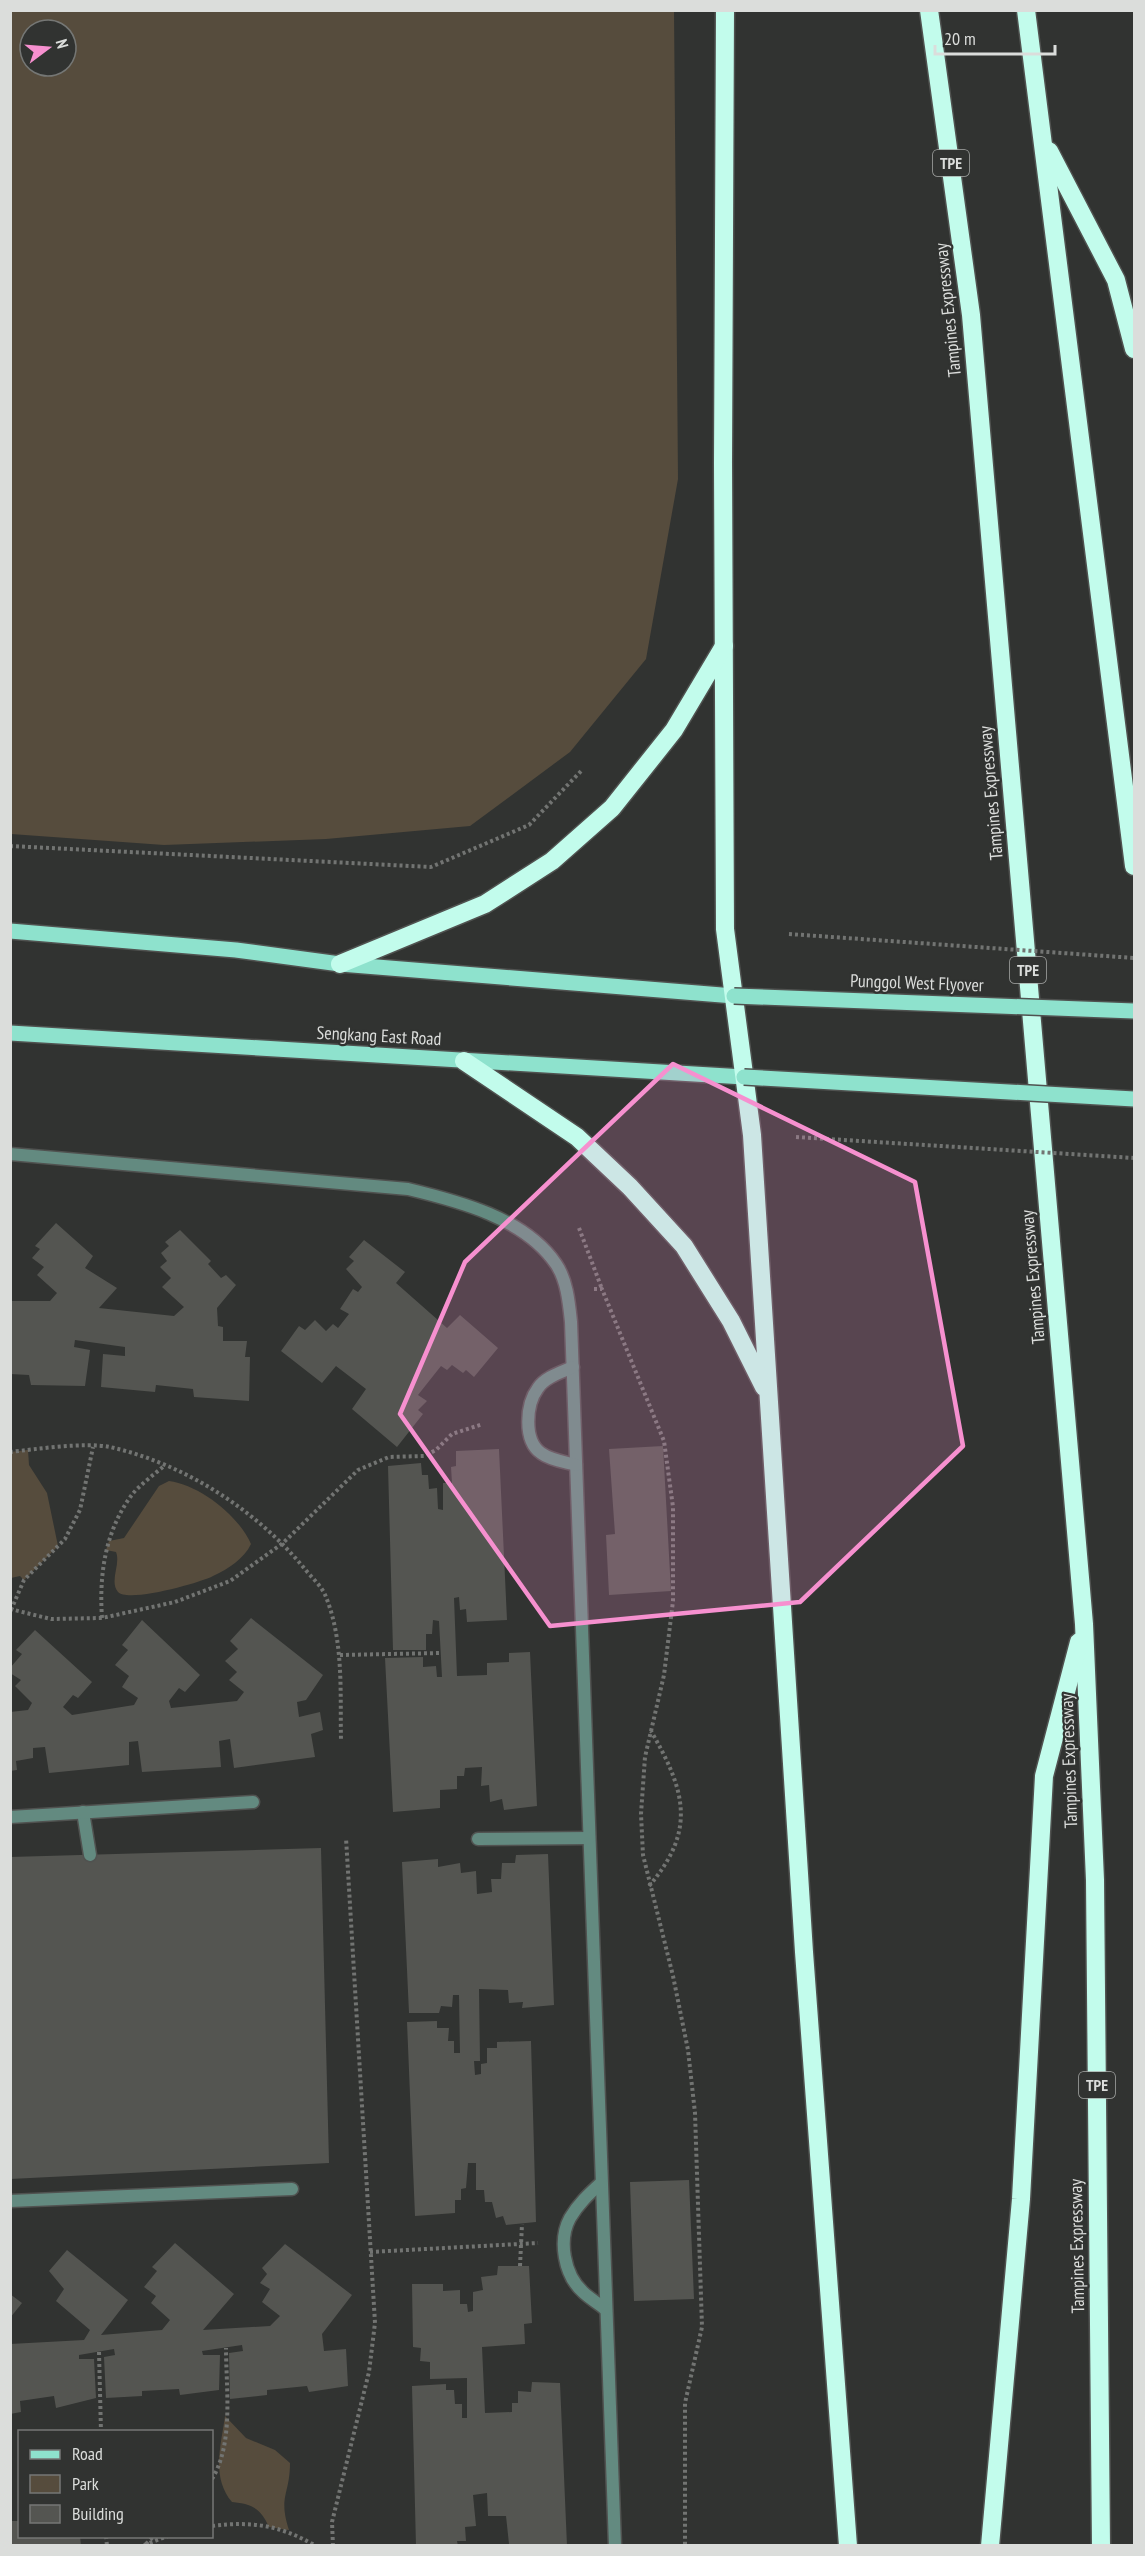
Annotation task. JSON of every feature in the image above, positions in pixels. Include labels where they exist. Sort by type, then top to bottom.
[{"type":"highway","points":[[725,10],[723,463],[725,929],[752,1135],[804,1952],[848,2546]]},
{"type":"highway","name":"Tampines Expressway","points":[[929,10],[971,315],[1084,1624],[1095,1880],[1101,2546]]},
{"type":"highway","points":[[1026,10],[1134,866]]},
{"type":"highway","points":[[1042,138],[1116,280],[1134,349]]},
{"type":"highway","points":[[340,964],[485,904],[552,861],[612,808],[674,730],[725,645]]},
{"type":"highway","points":[[464,1061],[577,1137],[630,1186],[684,1246],[731,1321],[768,1394]]},
{"type":"highway","points":[[990,2546],[1021,2199],[1044,1776],[1084,1624]]},
{"type":"main road","points":[[10,931],[236,950],[340,964],[734,996]]},
{"type":"main road","name":"Punggol West Flyover","points":[[734,996],[1134,1011]]},
{"type":"main road","name":"Sengkang East Road","points":[[10,1033],[744,1077]]},
{"type":"main road","points":[[744,1077],[1134,1100]]},
{"type":"lane","points":[[10,1154],[408,1189],[455,1200],[498,1216],[540,1246],[557,1265],[567,1290],[573,1367],[615,2546]]},
{"type":"lane","points":[[573,1367],[538,1387],[531,1402],[529,1422],[531,1439],[540,1452],[576,1465]]},
{"type":"lane","points":[[10,1817],[253,1802]]},
{"type":"lane","points":[[83,1812],[90,1855]]},
{"type":"lane","points":[[478,1839],[589,1838]]},
{"type":"lane","points":[[601,2183],[581,2202],[568,2221],[564,2243],[567,2269],[581,2291],[605,2309]]},
{"type":"lane","points":[[10,2201],[292,2189]]},
{"type":"path","points":[[10,846],[431,867],[529,825],[583,769]]},
{"type":"path","points":[[789,934],[1134,958]]},
{"type":"path","points":[[796,1137],[1134,1158]]},
{"type":"path","points":[[579,1228],[664,1441],[673,1507],[673,1601],[664,1675],[645,1757],[641,1814],[642,1855],[675,1986],[688,2050],[695,2113],[702,2326],[685,2403],[685,2546]]},
{"type":"path","points":[[567,1290],[602,1289]]},
{"type":"path","points":[[93,1447],[80,1510],[64,1539],[24,1580],[11,1610],[51,1619],[102,1618],[175,1602],[230,1581],[283,1543],[358,1470],[389,1457],[424,1456],[436,1450],[452,1434],[483,1424]]},
{"type":"path","points":[[10,1452],[108,1447],[166,1464],[215,1490],[283,1543],[326,1594],[338,1637],[340,1655],[341,1741]]},
{"type":"path","points":[[102,1618],[100,1585],[108,1541],[131,1496],[166,1464]]},
{"type":"path","points":[[340,1655],[441,1653]]},
{"type":"path","points":[[649,1886],[666,1866],[677,1844],[681,1805],[672,1767],[651,1730]]},
{"type":"path","points":[[333,2546],[332,2522],[369,2372],[375,2323],[346,1838]]},
{"type":"path","points":[[520,2266],[522,2224]]},
{"type":"path","points":[[370,2252],[521,2243]]},
{"type":"path","points":[[213,2477],[218,2468],[225,2434],[226,2348]]},
{"type":"path","points":[[99,2352],[101,2430]]},
{"type":"path","points":[[213,2526],[239,2523],[289,2530],[316,2546]]},
{"type":"path","points":[[152,2538],[144,2546],[163,2538]]},
{"type":"highlighted area","points":[[673,1064],[915,1182],[963,1446],[800,1602],[550,1626],[400,1414],[465,1262]]},
{"type":"green space","points":[[10,11],[674,11],[678,479],[646,659],[570,752],[470,826],[326,839],[164,845],[11,834]]},
{"type":"green space","points":[[28,1450],[29,1465],[47,1493],[58,1546],[24,1580],[20,1576],[11,1578],[10,1452]]},
{"type":"green space","points":[[169,1481],[193,1489],[217,1504],[237,1523],[251,1544],[235,1563],[206,1579],[149,1594],[124,1595],[116,1588],[117,1557],[116,1552],[106,1550],[109,1541],[124,1538],[159,1486]]},
{"type":"green space","points":[[225,2416],[246,2438],[275,2450],[290,2463],[284,2502],[289,2530],[269,2527],[255,2508],[232,2502],[226,2492],[221,2482],[219,2461]]},
{"type":"building","points":[[56,1223],[93,1256],[85,1268],[117,1288],[99,1308],[174,1316],[184,1307],[162,1287],[171,1278],[160,1267],[167,1261],[161,1253],[169,1246],[165,1242],[180,1230],[211,1261],[208,1264],[221,1278],[226,1275],[236,1285],[217,1308],[218,1326],[223,1327],[223,1341],[247,1341],[245,1357],[250,1357],[249,1401],[194,1397],[193,1389],[156,1385],[155,1392],[101,1387],[103,1354],[125,1356],[125,1347],[75,1340],[74,1347],[90,1350],[85,1386],[31,1385],[29,1375],[10,1374],[10,1301],[50,1301],[57,1293],[37,1275],[44,1267],[32,1258],[40,1249],[35,1246]]},
{"type":"building","points":[[364,1240],[405,1272],[396,1283],[447,1328],[460,1315],[498,1348],[474,1377],[466,1370],[463,1373],[452,1365],[447,1370],[441,1366],[418,1395],[427,1401],[418,1410],[423,1414],[397,1447],[352,1409],[366,1389],[336,1366],[322,1383],[281,1351],[299,1326],[305,1330],[315,1320],[326,1331],[333,1324],[338,1328],[349,1314],[340,1309],[353,1289],[358,1292],[362,1287],[346,1269],[354,1261],[349,1257]]},
{"type":"building","points":[[663,1446],[671,1591],[609,1595],[606,1535],[615,1534],[609,1449]]},
{"type":"building","points":[[499,1449],[507,1620],[467,1622],[466,1609],[460,1610],[459,1597],[454,1598],[457,1676],[487,1675],[487,1663],[509,1662],[509,1653],[530,1652],[537,1806],[504,1810],[502,1799],[490,1802],[489,1785],[481,1786],[482,1767],[465,1768],[464,1776],[457,1776],[457,1789],[440,1790],[440,1808],[393,1812],[385,1658],[423,1657],[423,1667],[436,1666],[437,1677],[442,1677],[439,1621],[433,1620],[432,1634],[426,1634],[426,1650],[393,1650],[388,1466],[421,1463],[422,1475],[428,1475],[429,1489],[437,1488],[438,1509],[443,1510],[443,1483],[452,1483],[451,1467],[456,1466],[456,1451]]},
{"type":"building","points":[[251,1618],[323,1675],[306,1700],[297,1702],[299,1717],[320,1712],[323,1730],[311,1734],[315,1757],[234,1768],[230,1739],[219,1741],[221,1767],[142,1772],[138,1741],[129,1742],[129,1765],[49,1773],[45,1747],[33,1748],[33,1758],[16,1761],[17,1770],[10,1771],[10,1712],[28,1710],[32,1703],[15,1686],[21,1680],[10,1673],[10,1668],[22,1654],[16,1650],[35,1630],[92,1682],[78,1698],[73,1695],[63,1707],[72,1715],[134,1705],[138,1698],[122,1687],[129,1676],[115,1665],[128,1650],[122,1645],[142,1620],[200,1675],[185,1692],[179,1688],[169,1701],[171,1708],[237,1701],[244,1692],[229,1680],[237,1672],[225,1661],[238,1649],[230,1641]]},
{"type":"building","points":[[321,1848],[329,2163],[10,2179],[10,1857]]},
{"type":"building","points":[[548,1854],[554,2005],[522,2008],[523,2002],[509,2003],[508,1990],[479,1989],[480,2061],[474,2061],[475,2075],[481,2074],[481,2064],[487,2063],[487,2048],[497,2048],[497,2042],[531,2041],[536,2222],[506,2225],[503,2216],[496,2218],[492,2202],[485,2202],[484,2190],[476,2190],[476,2163],[468,2163],[466,2188],[461,2189],[461,2200],[455,2200],[455,2213],[415,2216],[407,2022],[437,2021],[437,2028],[449,2028],[448,2041],[454,2041],[454,2053],[460,2053],[459,1995],[453,1995],[452,2007],[441,2006],[439,2013],[409,2013],[402,1862],[438,1859],[438,1867],[460,1863],[461,1873],[476,1871],[477,1894],[492,1892],[491,1879],[501,1879],[502,1863],[515,1863],[516,1855]]},
{"type":"building","points":[[689,2180],[694,2299],[634,2301],[630,2182]]},
{"type":"building","points":[[175,2243],[234,2294],[203,2330],[270,2326],[280,2316],[262,2302],[270,2289],[260,2283],[267,2274],[262,2268],[285,2244],[352,2295],[322,2334],[324,2351],[346,2349],[348,2386],[309,2392],[307,2386],[267,2390],[267,2395],[230,2399],[229,2353],[243,2351],[242,2345],[202,2351],[203,2355],[220,2355],[219,2390],[180,2395],[179,2389],[142,2391],[142,2396],[106,2398],[104,2357],[115,2355],[114,2349],[79,2355],[79,2359],[94,2359],[96,2398],[56,2408],[54,2396],[20,2401],[21,2412],[10,2414],[10,2344],[84,2340],[90,2330],[56,2301],[64,2289],[49,2271],[67,2250],[128,2300],[101,2335],[162,2330],[170,2320],[151,2303],[156,2296],[144,2287],[157,2271],[152,2267]]},
{"type":"building","points":[[498,2266],[529,2266],[532,2323],[524,2324],[525,2344],[482,2347],[485,2413],[512,2412],[512,2403],[518,2403],[518,2391],[531,2392],[532,2382],[560,2383],[567,2546],[509,2544],[506,2516],[488,2516],[487,2493],[473,2495],[476,2526],[465,2527],[466,2541],[457,2541],[458,2546],[416,2546],[412,2386],[446,2384],[446,2390],[454,2390],[455,2404],[462,2404],[462,2418],[467,2418],[467,2378],[430,2379],[430,2362],[420,2361],[421,2348],[413,2347],[412,2284],[443,2284],[443,2291],[460,2290],[460,2304],[467,2304],[468,2312],[473,2311],[473,2292],[483,2290],[481,2277],[497,2275]]},
{"type":"building","points":[[10,2294],[22,2303],[10,2318]]},
{"type":"building","points":[[10,2521],[18,2521],[18,2538],[80,2538],[81,2546],[10,2546]]}]
